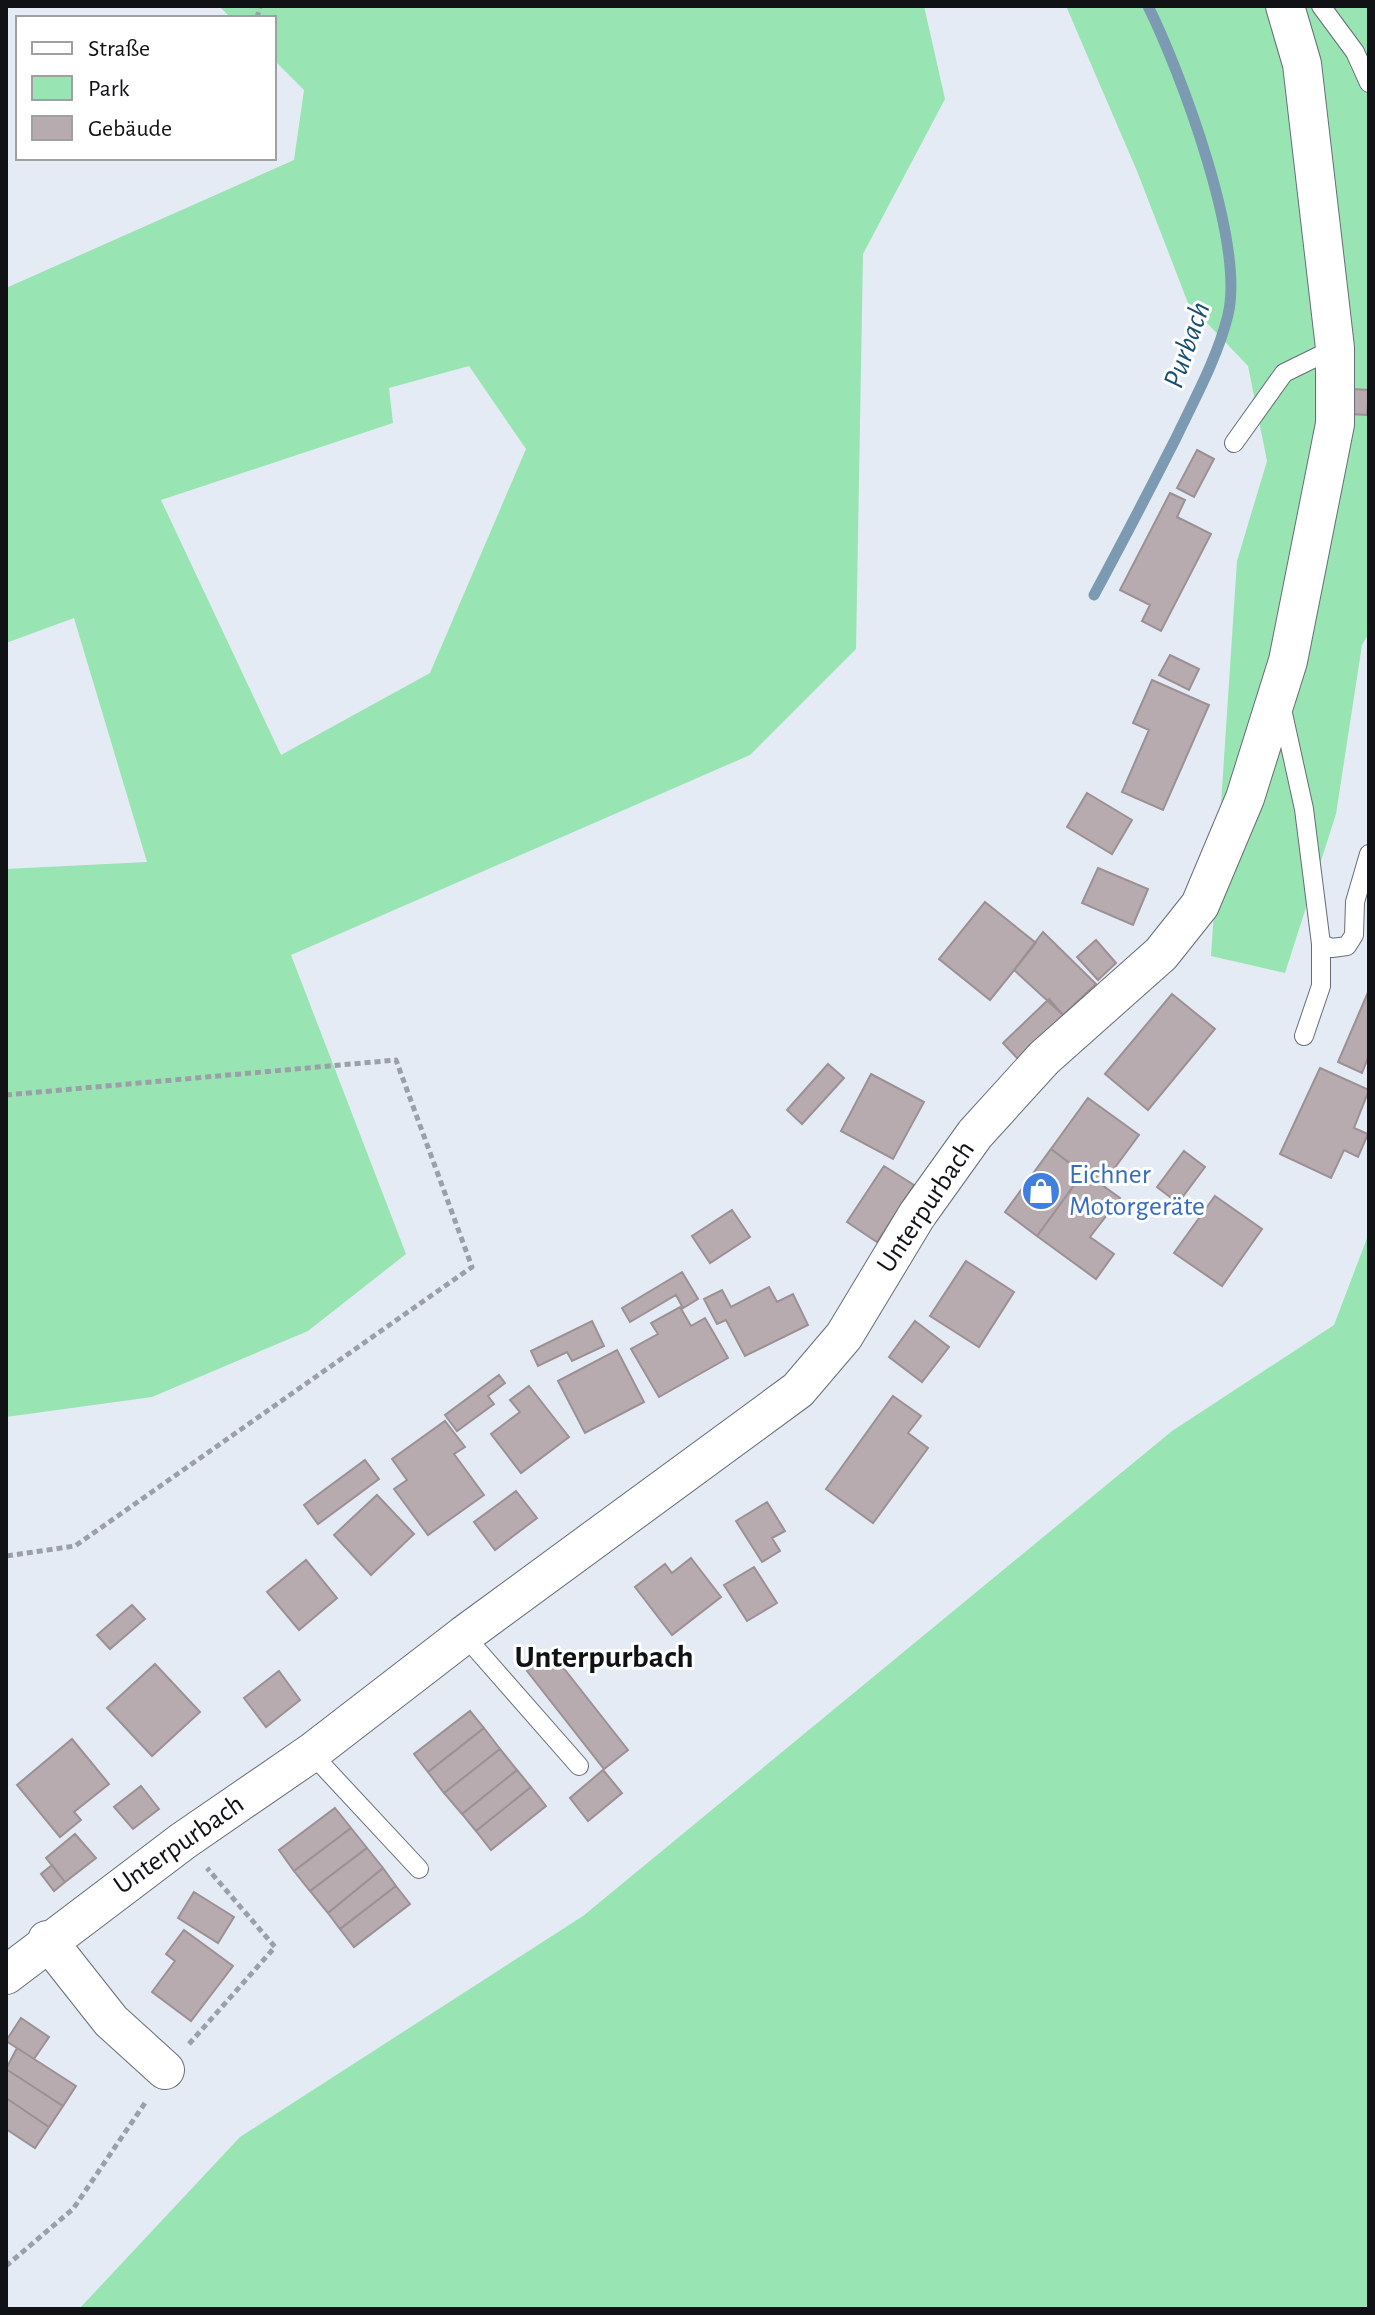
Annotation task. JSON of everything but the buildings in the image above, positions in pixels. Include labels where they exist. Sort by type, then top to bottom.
[{"type":"street","name":"Unterpurbach","points":[[6,1975],[47,1940],[311,1753],[464,1635],[798,1390],[844,1336],[917,1215],[975,1134],[1044,1058],[1161,954],[1200,905],[1245,798],[1283,676],[1335,424],[1335,348],[1302,64],[1285,6]]},
{"type":"street","points":[[47,1940],[111,2021],[165,2070]]},
{"type":"lane","points":[[1321,6],[1355,52],[1369,83]]},
{"type":"lane","points":[[1234,443],[1284,373],[1335,348]]},
{"type":"lane","points":[[1283,676],[1321,944],[1321,986],[1304,1036]]},
{"type":"lane","points":[[1321,944],[1332,948],[1347,946],[1354,935],[1355,902],[1369,854]]},
{"type":"lane","points":[[464,1635],[579,1766]]},
{"type":"lane","points":[[311,1753],[419,1869]]},
{"type":"path","points":[[6,1095],[396,1060],[472,1267],[75,1546],[6,1556]]},
{"type":"path","points":[[6,2266],[73,2209],[165,2070],[275,1947],[183,1841]]},
{"type":"green space","points":[[219,6],[924,6],[945,99],[863,254],[856,649],[750,755],[291,955],[406,1254],[308,1331],[152,1397],[6,1417],[6,869],[147,862],[74,618],[6,643],[6,288],[294,160],[304,90],[276,62],[276,16],[229,16]],"holes":[[[469,366],[526,449],[430,673],[281,755],[161,500],[393,423],[389,388]]]},
{"type":"green space","points":[[1066,6],[1369,6],[1369,633],[1362,645],[1336,814],[1285,973],[1211,956],[1237,561],[1267,461],[1248,366],[1188,303],[1137,171]]},
{"type":"green space","points":[[1369,1233],[1369,2309],[79,2309],[240,2137],[583,1916],[1172,1431],[1334,1325]]},
{"type":"waterway","name":"Purbach","points":[[1094,595],[1198,393],[1228,315],[1231,284],[1219,203],[1207,159],[1177,72],[1148,6]]},
{"type":"place","name":"Eichner Motorgeräte","points":[[1041,1191]]},
{"type":"district","name":"Unterpurbach","points":[[604,1657]]}]
